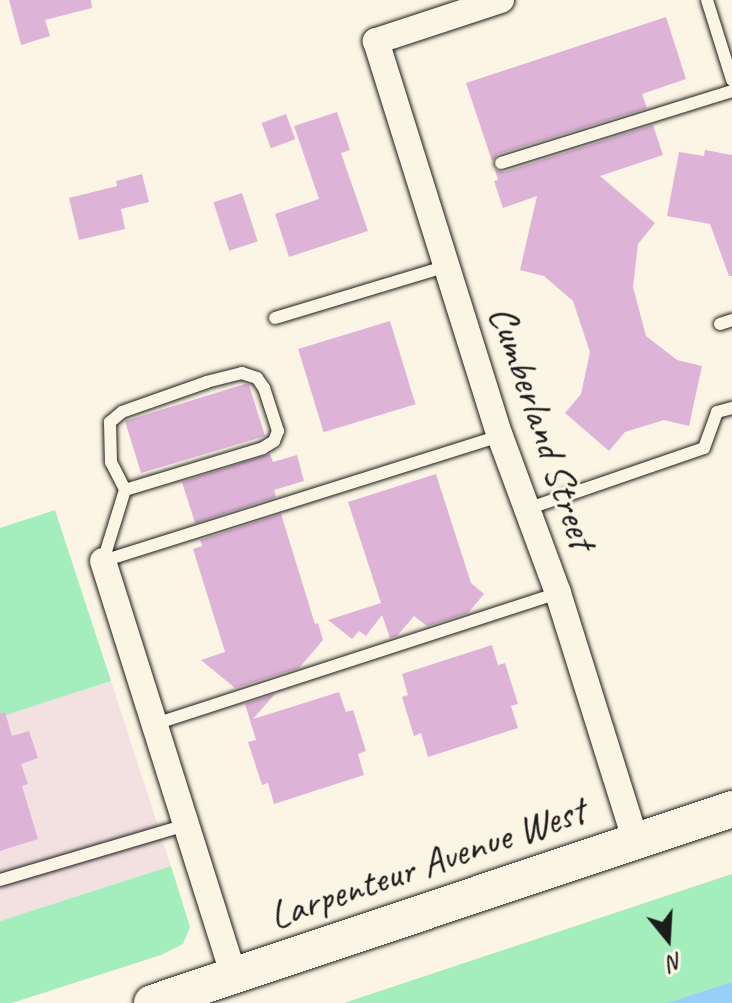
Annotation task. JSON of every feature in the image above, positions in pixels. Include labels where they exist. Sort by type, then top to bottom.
[{"type":"main road","name":"Larpenteur Avenue West","points":[[152,1003],[732,809]]},
{"type":"street","name":"Cumberland Street","points":[[501,0],[376,41],[500,436],[524,509],[558,593],[635,839]]},
{"type":"street","points":[[103,561],[234,976]]},
{"type":"lane","points":[[707,0],[732,80]]},
{"type":"lane","points":[[501,163],[732,91]]},
{"type":"lane","points":[[275,318],[447,266]]},
{"type":"lane","points":[[103,561],[125,490],[111,462],[110,422],[122,412],[207,382],[242,373],[257,378],[278,431],[274,441],[263,448],[125,490]]},
{"type":"lane","points":[[524,509],[704,448],[717,412],[732,408]]},
{"type":"lane","points":[[103,561],[500,436]]},
{"type":"lane","points":[[155,724],[558,593]]},
{"type":"lane","points":[[0,880],[186,825]]},
{"type":"shaded area","points":[[111,681],[171,866],[0,921],[0,717]]},
{"type":"green space","points":[[55,510],[111,681],[0,717],[0,528]]},
{"type":"green space","points":[[171,866],[190,927],[183,944],[161,955],[12,1003],[0,1003],[0,921]]},
{"type":"green space","points":[[732,874],[732,1003],[344,1003]]},
{"type":"water","points":[[732,982],[732,1003],[668,1003]]},
{"type":"building","points":[[9,0],[91,0],[92,8],[45,20],[50,36],[21,45]]},
{"type":"building","points":[[666,17],[686,79],[642,94],[647,108],[498,154],[492,161],[466,83]]},
{"type":"building","points":[[337,112],[350,150],[341,153],[368,231],[289,257],[275,214],[319,199],[294,126]]},
{"type":"building","points":[[286,114],[295,139],[271,148],[262,123]]},
{"type":"building","points":[[653,125],[663,155],[600,176],[655,223],[638,244],[633,287],[646,336],[677,360],[702,366],[689,426],[664,420],[625,432],[609,451],[565,413],[581,394],[590,352],[573,301],[544,276],[520,270],[537,196],[503,208],[494,181],[498,180],[495,170],[504,172]]},
{"type":"building","points":[[705,150],[732,155],[732,276],[729,276],[710,224],[667,216],[679,152],[704,156]]},
{"type":"building","points":[[142,174],[149,202],[121,209],[125,229],[79,240],[69,198],[117,186],[116,181]]},
{"type":"building","points":[[242,193],[258,242],[229,251],[213,202]]},
{"type":"building","points":[[390,321],[415,404],[324,432],[298,349]]},
{"type":"building","points":[[249,385],[265,436],[141,473],[125,421]]},
{"type":"building","points":[[270,454],[273,462],[297,455],[304,481],[274,490],[276,497],[195,523],[182,482]]},
{"type":"building","points":[[436,474],[471,583],[484,594],[468,613],[427,626],[414,616],[397,636],[390,638],[382,615],[366,636],[359,631],[352,639],[328,620],[381,603],[348,502]]},
{"type":"building","points":[[281,514],[315,624],[318,623],[323,640],[299,668],[235,688],[201,660],[225,652],[193,549],[202,546],[200,540]]},
{"type":"building","points":[[492,645],[498,665],[505,663],[518,704],[511,706],[518,728],[428,757],[421,733],[414,736],[402,697],[408,695],[402,674]]},
{"type":"building","points":[[339,692],[346,712],[353,710],[366,751],[358,754],[364,775],[274,804],[268,783],[262,785],[248,742],[256,740],[245,704],[275,694],[253,719]]},
{"type":"building","points":[[5,712],[12,736],[29,731],[38,758],[21,764],[28,784],[22,786],[38,839],[0,851],[0,713]]}]
